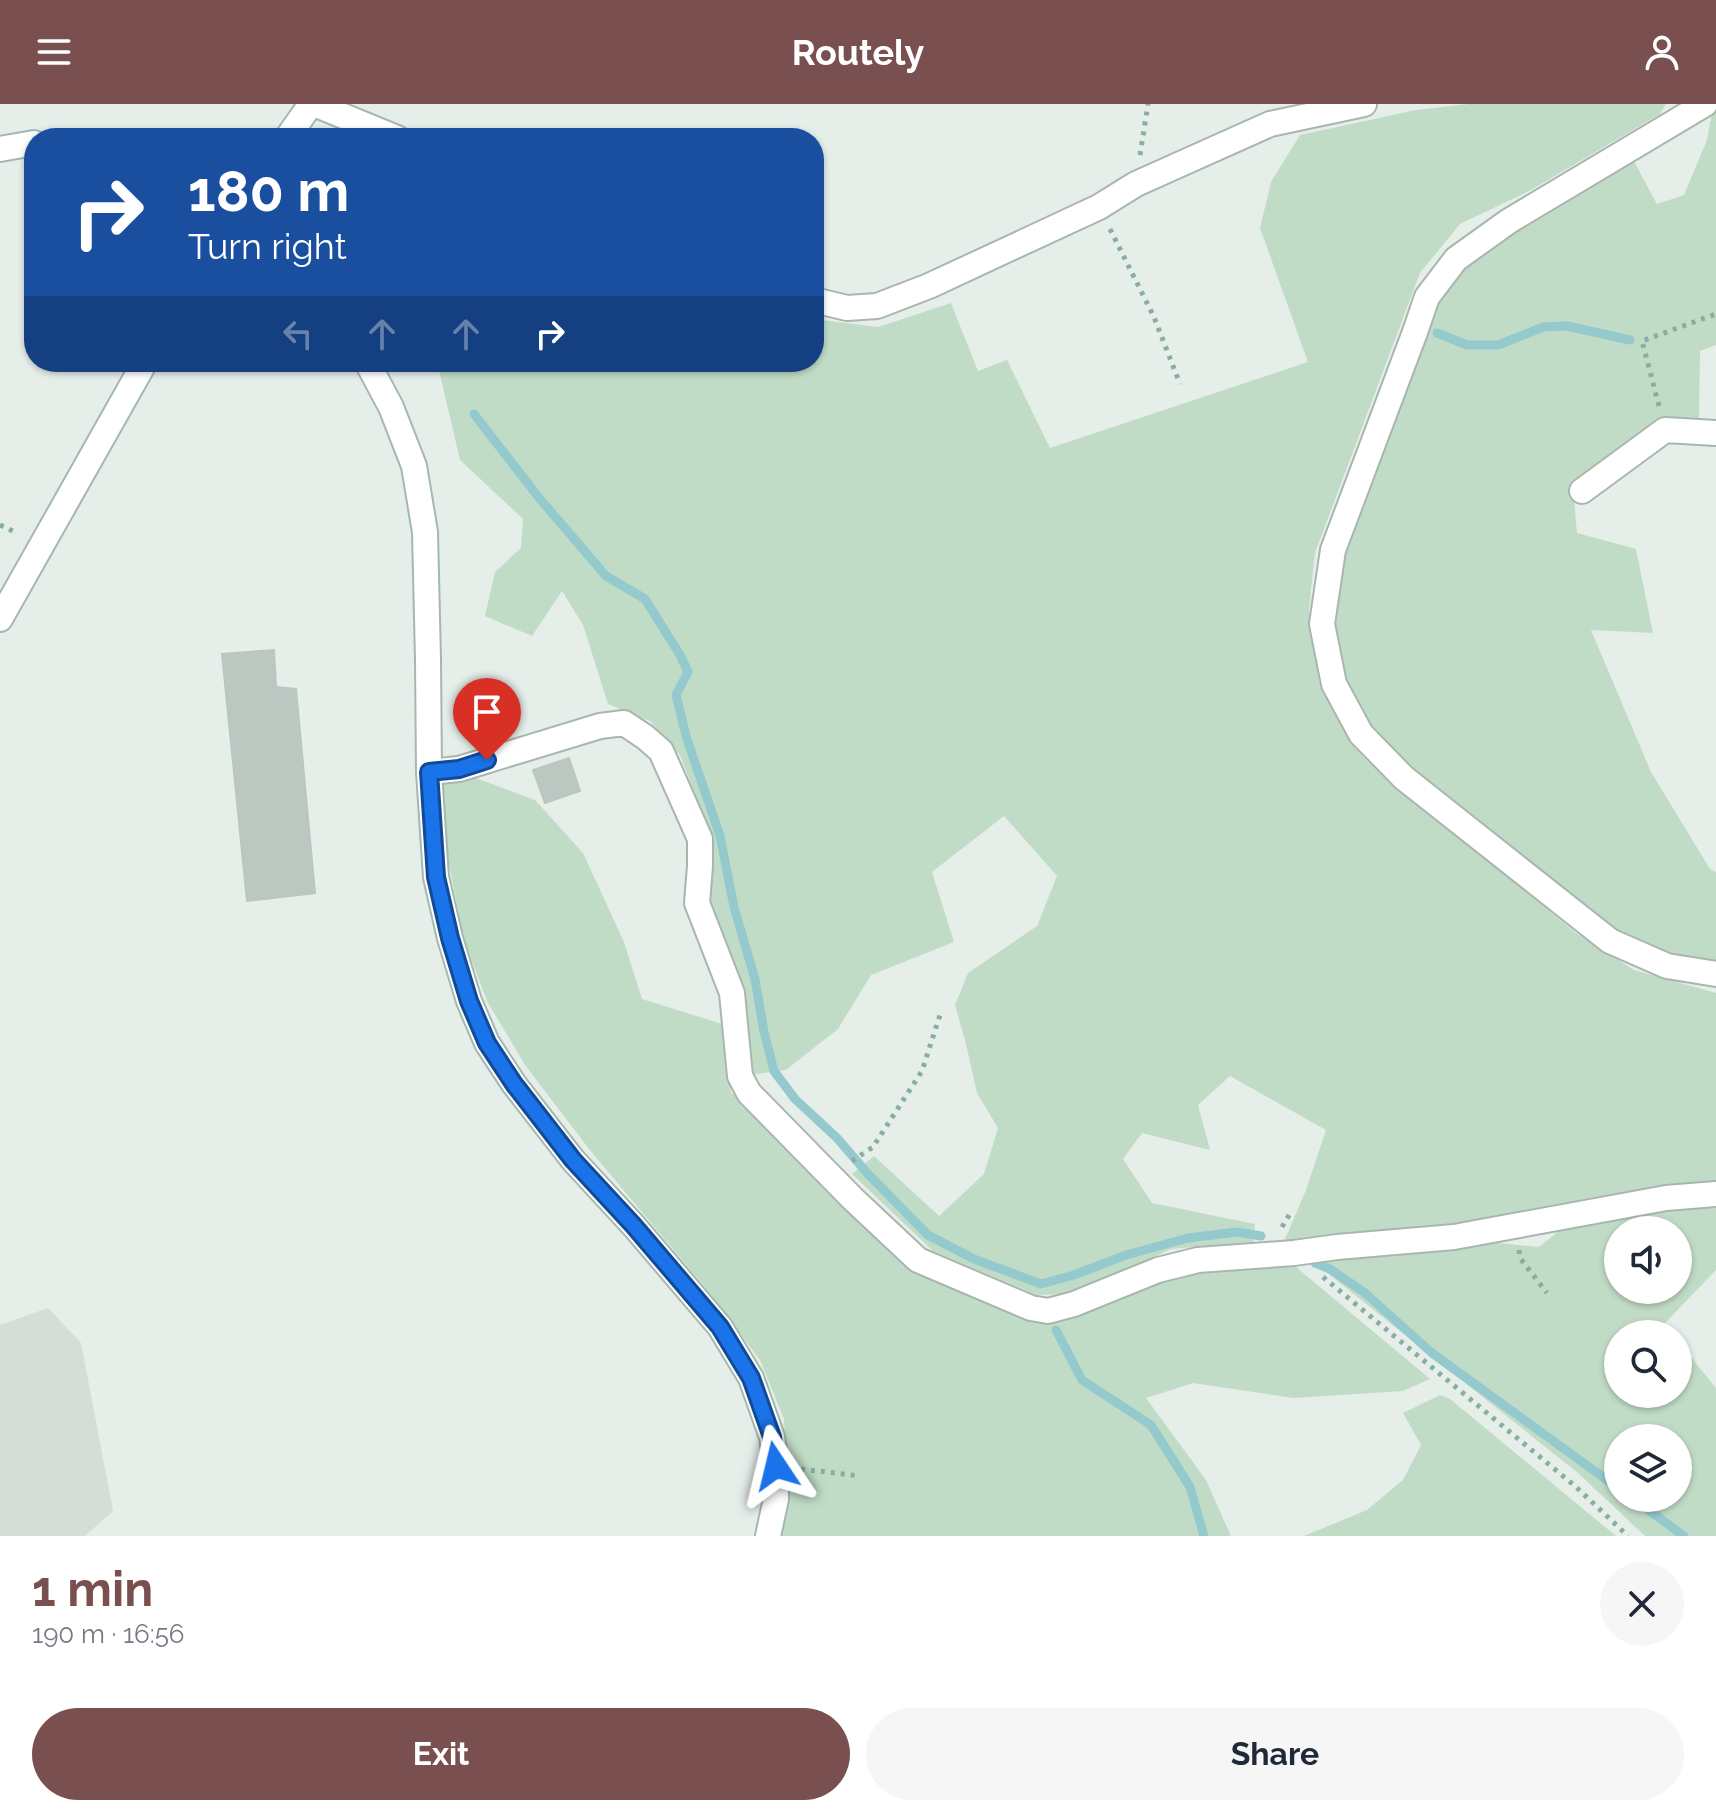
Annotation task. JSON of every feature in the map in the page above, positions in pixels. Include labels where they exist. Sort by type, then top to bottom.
[{"type":"street","points":[[295,128],[313,104],[372,128]]},
{"type":"street","points":[[824,302],[847,308],[877,306],[929,286],[1099,207],[1136,184],[1270,124],[1364,104]]},
{"type":"street","points":[[1705,104],[1509,221],[1456,259],[1427,297],[1333,550],[1322,624],[1334,684],[1361,734],[1404,778],[1610,941],[1667,966],[1716,974]]},
{"type":"street","points":[[0,149],[24,145]]},
{"type":"street","points":[[0,619],[139,372]]},
{"type":"street","points":[[372,372],[391,407],[414,466],[425,532],[429,772],[436,877],[469,1001],[487,1043],[514,1084],[573,1160],[720,1327],[751,1378],[772,1437],[776,1466],[776,1499],[768,1536]]},
{"type":"street","points":[[1582,491],[1665,430],[1716,433]]},
{"type":"street","points":[[429,772],[459,769],[600,726],[624,723],[661,751],[700,839],[697,903],[732,993],[740,1076],[749,1093],[918,1260],[1031,1308],[1048,1311],[1074,1304],[1158,1270],[1198,1260],[1454,1237],[1666,1198],[1716,1194]]},
{"type":"path","points":[[1136,184],[1148,104]]},
{"type":"path","points":[[1099,207],[1154,317],[1180,384]]},
{"type":"path","points":[[1665,430],[1642,341],[1716,314]]},
{"type":"path","points":[[850,1162],[873,1147],[922,1071],[940,1015]]},
{"type":"path","points":[[1514,1226],[1520,1258],[1547,1293]]},
{"type":"path","points":[[1294,1253],[1575,1486],[1628,1536]]},
{"type":"path","points":[[776,1466],[860,1476]]},
{"type":"shaded area","points":[[48,1308],[81,1343],[113,1511],[85,1536],[0,1536],[0,1325]]},
{"type":"green space","points":[[1469,104],[1666,104],[1660,114],[1531,190],[1460,224],[1420,273],[1315,553],[1309,609],[1320,685],[1363,757],[1576,933],[1634,970],[1716,993],[1716,1188],[1605,1195],[1451,1224],[1283,1244],[1306,1190],[1326,1130],[1230,1076],[1198,1105],[1210,1150],[1142,1133],[1123,1159],[1152,1203],[1255,1224],[1253,1242],[1171,1249],[1073,1294],[1037,1295],[933,1251],[852,1174],[874,1156],[939,1216],[984,1174],[998,1128],[977,1093],[955,1005],[968,973],[1037,926],[1057,876],[1004,816],[932,872],[954,942],[871,975],[838,1029],[786,1070],[750,1075],[742,995],[711,904],[711,836],[680,755],[650,721],[608,704],[583,625],[562,591],[532,636],[485,616],[495,572],[521,548],[523,519],[460,460],[439,372],[824,372],[824,320],[878,327],[951,303],[978,371],[1007,360],[1050,448],[1308,362],[1260,228],[1271,182],[1300,135],[1416,110]]},
{"type":"green space","points":[[1716,105],[1716,345],[1700,351],[1699,418],[1658,427],[1573,486],[1577,533],[1636,549],[1653,633],[1591,630],[1651,772],[1710,869],[1716,872],[1716,965],[1678,959],[1620,936],[1422,783],[1372,735],[1340,685],[1328,623],[1340,551],[1432,303],[1459,270],[1492,240],[1631,156],[1657,204],[1684,195],[1707,140],[1713,106]]},
{"type":"green space","points":[[476,778],[535,800],[583,853],[624,942],[642,999],[722,1024],[731,1092],[915,1270],[1008,1312],[1072,1315],[1152,1283],[1217,1268],[1296,1267],[1430,1379],[1403,1391],[1293,1398],[1193,1383],[1146,1398],[1206,1480],[1231,1536],[781,1536],[788,1499],[784,1419],[760,1360],[525,1065],[487,1001],[464,940],[449,864],[440,785]]},
{"type":"green space","points":[[1716,1203],[1716,1270],[1692,1295],[1692,1216],[1616,1216]]},
{"type":"green space","points":[[1604,1218],[1604,1304],[1683,1304],[1668,1320],[1604,1320],[1604,1408],[1692,1408],[1692,1358],[1716,1388],[1716,1536],[1645,1536],[1619,1512],[1692,1512],[1692,1424],[1604,1424],[1604,1497],[1578,1473],[1306,1256],[1498,1243],[1539,1247],[1570,1222]]},
{"type":"green space","points":[[1440,1395],[1450,1399],[1616,1536],[1304,1536],[1367,1510],[1403,1480],[1421,1445],[1403,1413]]},
{"type":"building","points":[[274,650],[276,687],[296,689],[315,893],[247,901],[222,654]]},
{"type":"building","points":[[569,758],[580,791],[545,803],[533,770]]},
{"type":"waterway","points":[[1437,333],[1467,345],[1498,345],[1543,327],[1567,326],[1630,340]]},
{"type":"waterway","points":[[474,414],[540,499],[606,576],[645,599],[688,672],[676,695],[686,736],[720,836],[774,1071],[795,1099],[837,1138],[928,1235],[974,1259],[1041,1284],[1188,1238],[1237,1232],[1261,1236]]},
{"type":"waterway","points":[[1315,1263],[1330,1269],[1365,1293],[1432,1353],[1604,1478]]},
{"type":"waterway","points":[[1056,1330],[1082,1380],[1151,1425],[1190,1487],[1204,1536]]},
{"type":"waterway","points":[[1651,1512],[1684,1536]]},
{"type":"route","points":[[487,760],[459,769],[429,772],[436,877],[469,1001],[487,1043],[534,1110],[573,1160],[720,1327],[751,1378],[772,1437],[776,1466]]}]
